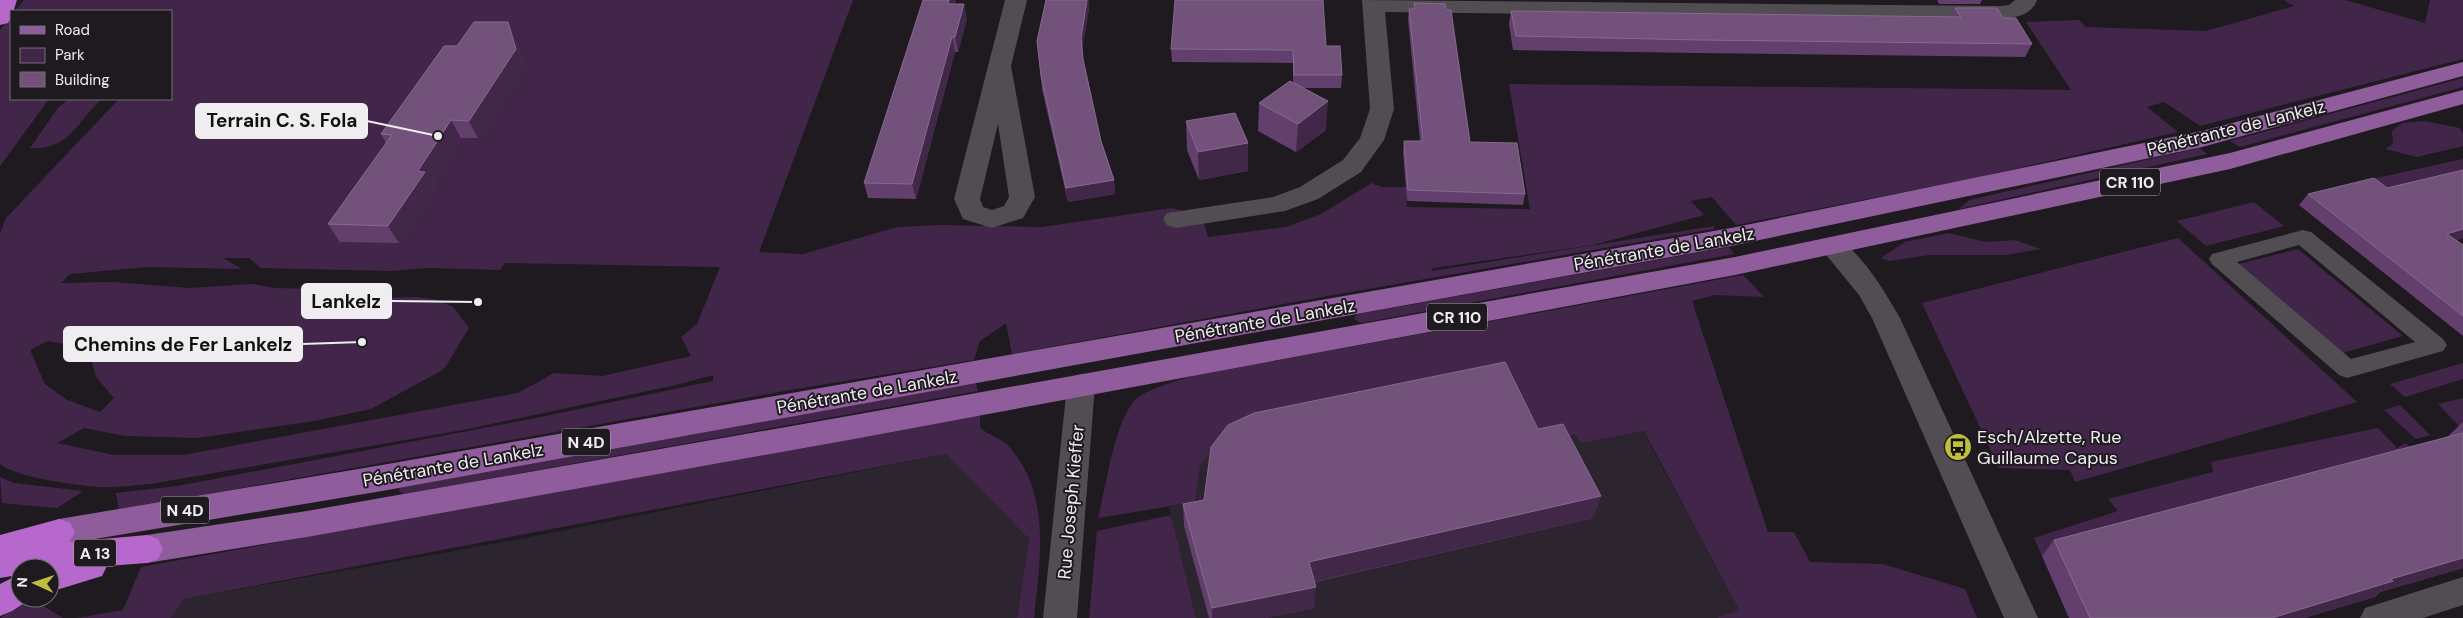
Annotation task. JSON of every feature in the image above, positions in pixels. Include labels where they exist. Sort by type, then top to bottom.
[{"type":"highway","points":[[0,18],[6,0]]},
{"type":"highway","points":[[0,527],[59,532]]},
{"type":"highway","name":"A 13","points":[[0,549],[59,532]]},
{"type":"highway","points":[[60,575],[148,549]]},
{"type":"highway","name":"A 13","points":[[0,564],[42,558],[148,549]]},
{"type":"main road","name":"Pénétrante de Lankelz","points":[[59,532],[382,478],[1735,266],[1822,233],[1941,209],[1963,190],[2202,139],[2463,69]]},
{"type":"main road","name":"Pénétrante de Lankelz","points":[[148,549],[307,524],[1078,370],[1321,326],[1350,306],[1822,233],[2230,161],[2463,97]]},
{"type":"street","points":[[1000,66],[1022,197],[1014,212],[992,219],[972,213],[967,199],[1016,0]]},
{"type":"street","points":[[1176,220],[1276,205],[1309,193],[1352,166],[1372,140],[1382,109],[1373,2],[1848,5],[2001,13],[2015,11],[2024,6],[2026,0]]},
{"type":"street","points":[[1822,233],[1869,288],[1886,318],[2021,618]]},
{"type":"street","points":[[2303,237],[2334,262],[2435,345],[2347,370],[2220,258],[2303,237]]},
{"type":"street","name":"Rue Joseph Kieffer","points":[[1060,618],[1078,370]]},
{"type":"street","points":[[2377,618],[2463,591]]},
{"type":"shaded area","points":[[1643,431],[1739,610],[1716,618],[1196,618],[1169,507],[1195,502],[1200,466],[1220,439],[1534,443],[1577,435],[1581,443]]},
{"type":"shaded area","points":[[946,454],[1029,539],[1017,618],[171,618],[183,599],[510,541]]},
{"type":"green space","points":[[24,0],[853,0],[759,252],[803,254],[897,227],[940,225],[1042,227],[1172,208],[1202,216],[1208,237],[1286,227],[1321,214],[1372,183],[1382,187],[1406,187],[1407,207],[1530,209],[1509,84],[2071,90],[2026,22],[2079,20],[2086,27],[2206,31],[2294,6],[2284,0],[2345,0],[2425,23],[2430,0],[2463,0],[2463,59],[2200,126],[2164,102],[2147,107],[2178,132],[1979,177],[1736,225],[1712,197],[1691,201],[1704,215],[1593,245],[1433,268],[1432,271],[1714,226],[1714,229],[1322,297],[1012,354],[1006,323],[980,341],[974,360],[796,389],[119,510],[116,493],[177,486],[541,417],[713,381],[713,375],[676,385],[463,430],[150,484],[99,487],[62,483],[33,477],[0,464],[0,234],[6,218],[118,100],[172,100],[172,10],[16,10]],"holes":[[[223,258],[249,258],[261,268],[392,271],[428,268],[500,270],[505,263],[720,267],[697,324],[681,337],[691,356],[603,376],[554,373],[518,393],[183,455],[114,455],[57,443],[84,428],[125,436],[197,438],[314,421],[371,409],[439,372],[446,366],[469,328],[453,307],[438,300],[416,297],[376,298],[322,289],[274,288],[252,284],[189,288],[112,282],[61,283],[70,274],[148,267],[242,269]],[[48,341],[72,345],[90,355],[96,377],[114,398],[100,412],[67,400],[45,384],[30,350]]]},
{"type":"green space","points":[[10,17],[10,100],[48,100],[0,166],[0,30]]},
{"type":"green space","points":[[2463,78],[2463,87],[2240,147],[2230,141]]},
{"type":"green space","points":[[68,100],[100,100],[63,140],[43,148],[30,148],[58,108]]},
{"type":"green space","points":[[2424,121],[2460,128],[2463,134],[2463,146],[2417,157],[2385,149],[2393,144],[2392,131],[2402,123]]},
{"type":"green space","points":[[2199,148],[2207,154],[1959,209],[1969,200]]},
{"type":"green space","points":[[2463,159],[2463,179],[2393,196],[2372,179]]},
{"type":"green space","points":[[2254,202],[2284,226],[2206,246],[2177,221]]},
{"type":"green space","points":[[1949,233],[1986,242],[2015,240],[2041,249],[2006,255],[1929,255],[1889,261],[1881,258],[1905,242]]},
{"type":"green space","points":[[2178,238],[2357,402],[2075,482],[2070,470],[1999,468],[1922,303]]},
{"type":"green space","points":[[1729,247],[1734,254],[1361,323],[1355,320],[1355,316],[1359,314]]},
{"type":"green space","points":[[2298,249],[2403,336],[2342,353],[2239,264]]},
{"type":"green space","points":[[1743,275],[1764,297],[1715,295],[1692,301],[1768,532],[1794,532],[1810,562],[1883,564],[1965,589],[1977,618],[1716,618],[1739,610],[1644,431],[1581,443],[1576,435],[1534,443],[1220,440],[1200,466],[1195,502],[1098,518],[1121,424],[1135,400],[1146,392],[1192,376]]},
{"type":"green space","points":[[2463,363],[2463,379],[2405,397],[2390,384]]},
{"type":"green space","points":[[976,383],[978,391],[404,494],[399,491],[399,486]]},
{"type":"green space","points":[[2463,398],[2463,430],[2438,404]]},
{"type":"green space","points":[[2400,405],[2430,435],[2416,439],[2384,410]]},
{"type":"green space","points":[[980,415],[980,427],[1008,445],[1024,467],[1032,487],[1040,530],[1039,574],[1034,618],[1017,618],[1029,539],[946,454],[184,599],[171,618],[77,618],[123,610],[141,567]]},
{"type":"green space","points":[[2378,428],[2397,448],[2406,443],[2418,457],[2042,556],[2034,538],[2118,511],[2108,499],[2213,472],[2211,462]]},
{"type":"green space","points":[[0,477],[14,483],[83,491],[57,508],[2,503]]},
{"type":"green space","points":[[1171,515],[1196,618],[1089,618],[1097,531]]},
{"type":"green space","points":[[12,608],[46,608],[63,618],[1,618]]},
{"type":"building","points":[[923,0],[949,0],[948,4],[964,4],[955,37],[952,37],[912,184],[864,183]]},
{"type":"building","points":[[1046,0],[1087,0],[1081,38],[1083,59],[1101,141],[1114,180],[1066,188],[1041,76],[1037,41]]},
{"type":"building","points":[[1175,0],[1323,0],[1326,46],[1340,46],[1342,75],[1294,75],[1293,50],[1171,49]]},
{"type":"building","points":[[1414,3],[1445,4],[1446,10],[1451,10],[1470,142],[1517,143],[1525,194],[1408,190],[1404,141],[1423,141],[1409,9],[1415,9]]},
{"type":"building","points":[[1955,8],[1997,8],[2003,18],[2016,18],[2032,44],[1516,36],[1511,11],[1961,17]]},
{"type":"building","points":[[474,22],[508,22],[516,49],[469,121],[451,120],[418,171],[425,172],[388,226],[328,224],[392,135],[381,134],[444,46],[457,46]]},
{"type":"building","points":[[1290,81],[1328,101],[1298,124],[1259,103]]},
{"type":"building","points":[[1235,113],[1248,143],[1198,152],[1186,121]]},
{"type":"building","points":[[2463,170],[2463,229],[2447,234],[2463,245],[2463,316],[2308,194],[2374,178],[2387,188]]},
{"type":"building","points":[[1505,362],[1538,429],[1563,424],[1601,496],[1309,562],[1316,587],[1212,608],[1183,504],[1204,500],[1211,447],[1228,425],[1254,413]]},
{"type":"building","points":[[2463,433],[2463,558],[2391,579],[2393,581],[2272,618],[2090,618],[2054,540]]},
{"type":"place","name":"Terrain C. S. Fola","points":[[438,136]]},
{"type":"place","name":"Lankelz","points":[[478,302]]},
{"type":"place","name":"Chemins de Fer Lankelz","points":[[362,342]]},
{"type":"place","name":"Esch/Alzette, Rue Guillaume Capus","points":[[1958,447]]}]
